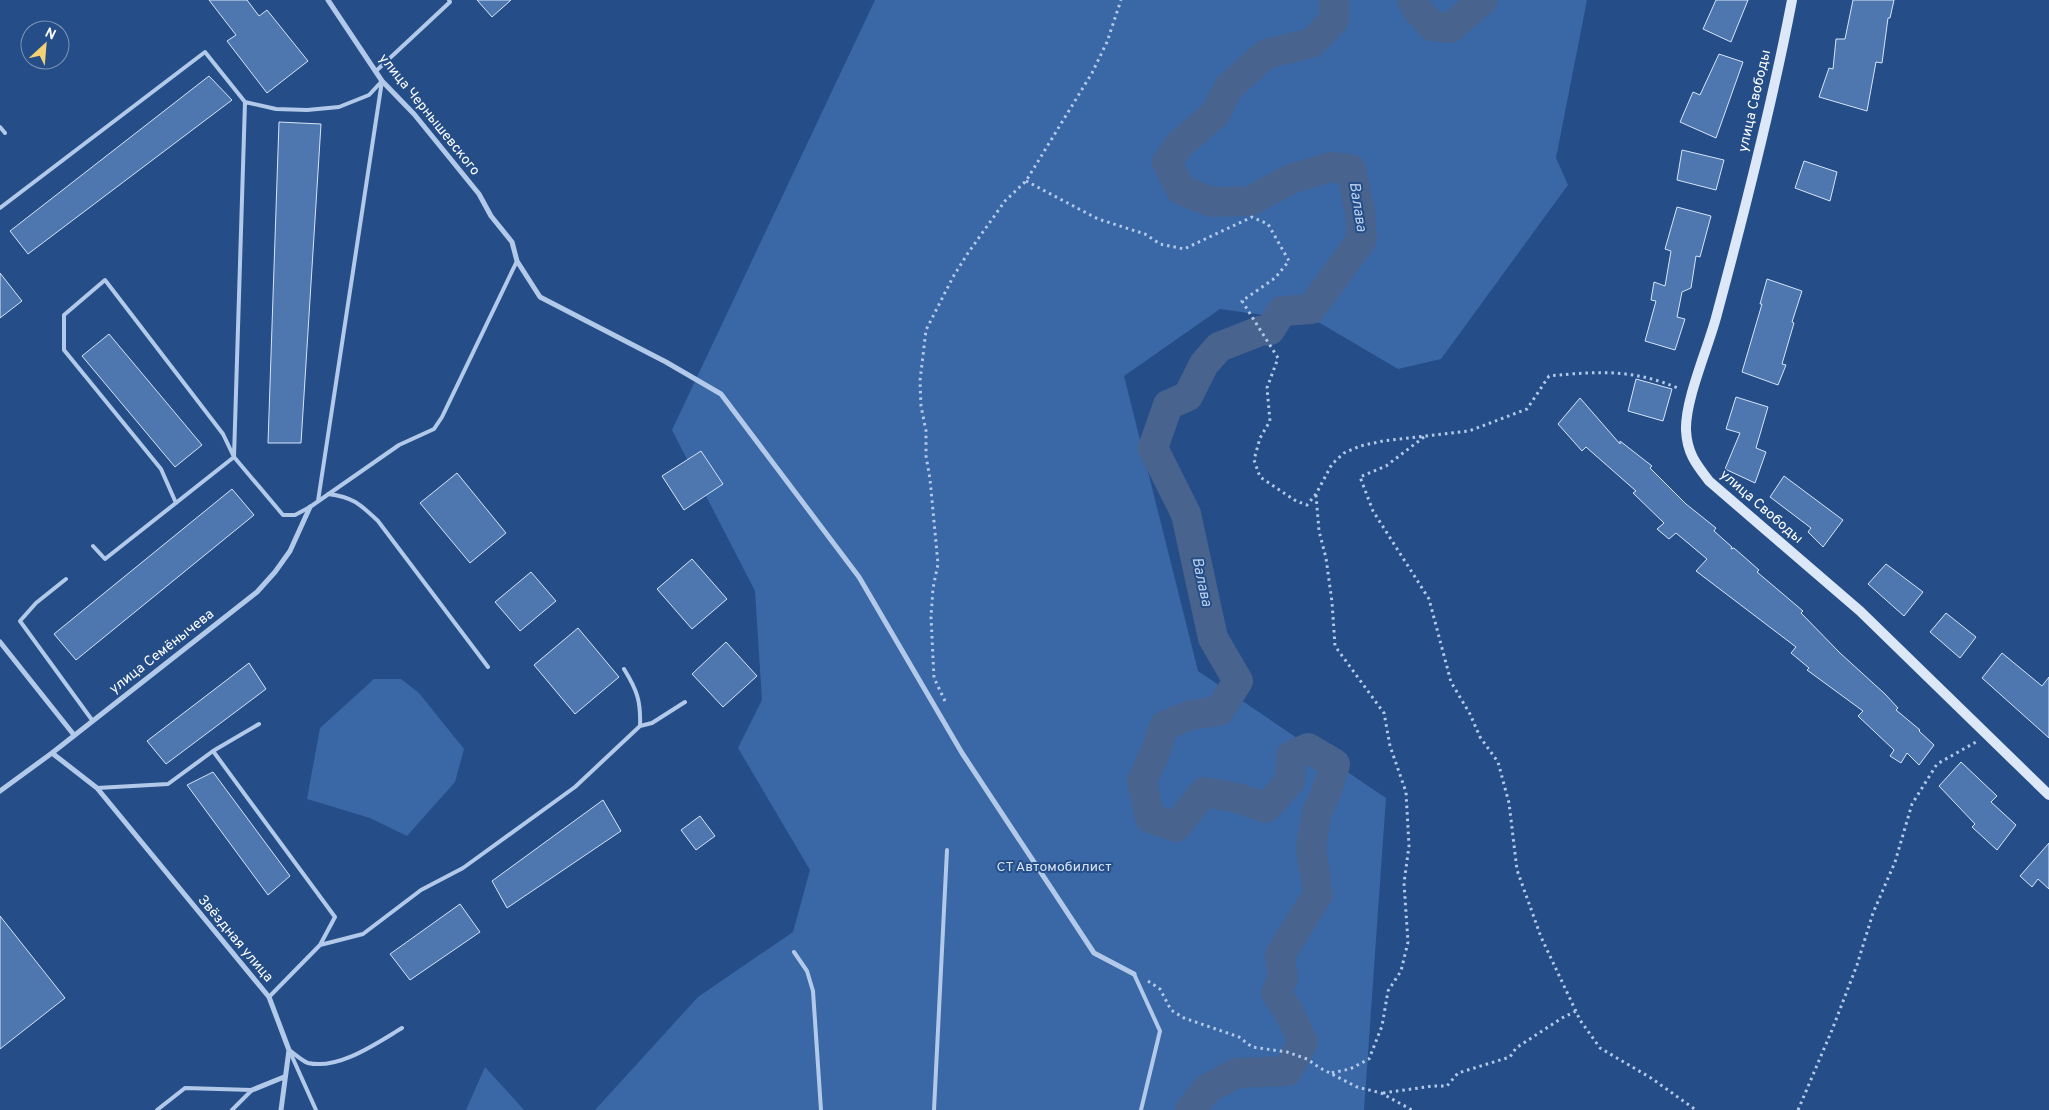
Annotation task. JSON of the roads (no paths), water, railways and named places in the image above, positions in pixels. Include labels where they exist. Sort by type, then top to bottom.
[{"type":"main road","name":"улица Свободы","points":[[1792,0],[1737,238],[1712,333],[1692,395],[1686,430],[1691,457],[1709,481],[1860,611],[2049,795]]},
{"type":"street","name":"улица Чернышевского","points":[[331,1],[382,81],[414,114],[479,194],[492,216],[512,242],[517,261],[540,297],[666,362],[721,394],[860,577],[962,753],[1094,953],[1134,974]]},
{"type":"street","name":"улица Семёнычева","points":[[0,791],[256,592],[275,572],[290,551],[310,507]]},
{"type":"street","points":[[0,642],[74,735]]},
{"type":"street","name":"Звёздная улица","points":[[52,752],[97,788],[269,997]]},
{"type":"street","points":[[269,997],[289,1050],[281,1110]]},
{"type":"street","points":[[252,1090],[284,1078]]},
{"type":"lane","points":[[376,71],[450,2],[449,0]]},
{"type":"lane","points":[[0,208],[205,52],[245,102],[276,109],[339,108],[369,95],[382,81]]},
{"type":"lane","points":[[318,501],[382,81]]},
{"type":"lane","points":[[93,546],[105,559],[234,457],[245,102]]},
{"type":"lane","points":[[0,127],[5,133]]},
{"type":"lane","points":[[176,503],[161,469],[64,350],[64,315],[105,280],[223,434],[234,457],[283,514],[295,515],[310,507],[399,444],[434,429],[442,417],[517,261]]},
{"type":"lane","points":[[328,494],[345,496],[362,506],[378,522],[488,667]]},
{"type":"lane","points":[[66,579],[36,604],[20,621],[92,720]]},
{"type":"lane","points":[[624,669],[636,689],[641,707],[640,726]]},
{"type":"lane","points":[[320,945],[363,934],[421,890],[463,868],[575,787],[640,726],[652,724],[684,702]]},
{"type":"lane","points":[[97,788],[168,784],[213,751],[260,724]]},
{"type":"lane","points":[[213,751],[335,917],[320,945]]},
{"type":"lane","points":[[934,1110],[947,850]]},
{"type":"lane","name":"Звёздная улица","points":[[269,997],[320,945]]},
{"type":"lane","points":[[794,952],[807,971],[813,991],[821,1110]]},
{"type":"lane","points":[[1134,974],[1160,1031],[1141,1110]]},
{"type":"lane","points":[[289,1050],[307,1063],[325,1064],[357,1055],[402,1028]]},
{"type":"lane","points":[[289,1050],[316,1110]]},
{"type":"lane","points":[[157,1110],[185,1088],[252,1090]]},
{"type":"lane","points":[[232,1110],[252,1090]]},
{"type":"waterway","name":"Валава","points":[[1190,1110],[1207,1089],[1237,1073],[1287,1071],[1303,1042],[1289,1012],[1276,993],[1283,979],[1280,955],[1318,894],[1311,848],[1317,812],[1326,793],[1335,764],[1308,748],[1291,756],[1290,781],[1266,808],[1238,798],[1204,792],[1176,827],[1150,818],[1142,781],[1155,753],[1164,726],[1190,715],[1219,711],[1238,681],[1213,638],[1186,514],[1153,448],[1168,405],[1188,396],[1204,364],[1219,347],[1260,331],[1270,330],[1282,311],[1311,309],[1362,239],[1360,211],[1351,169],[1330,167],[1291,179],[1250,201],[1212,202],[1181,190],[1167,162],[1180,144],[1215,114],[1229,87],[1266,54],[1312,43],[1334,20],[1334,0]]},
{"type":"waterway","name":"Валава","points":[[1412,0],[1417,9],[1432,26],[1450,28],[1483,0]]},
{"type":"park label","name":"СТ Автомобилист","points":[[1054,867]]}]
